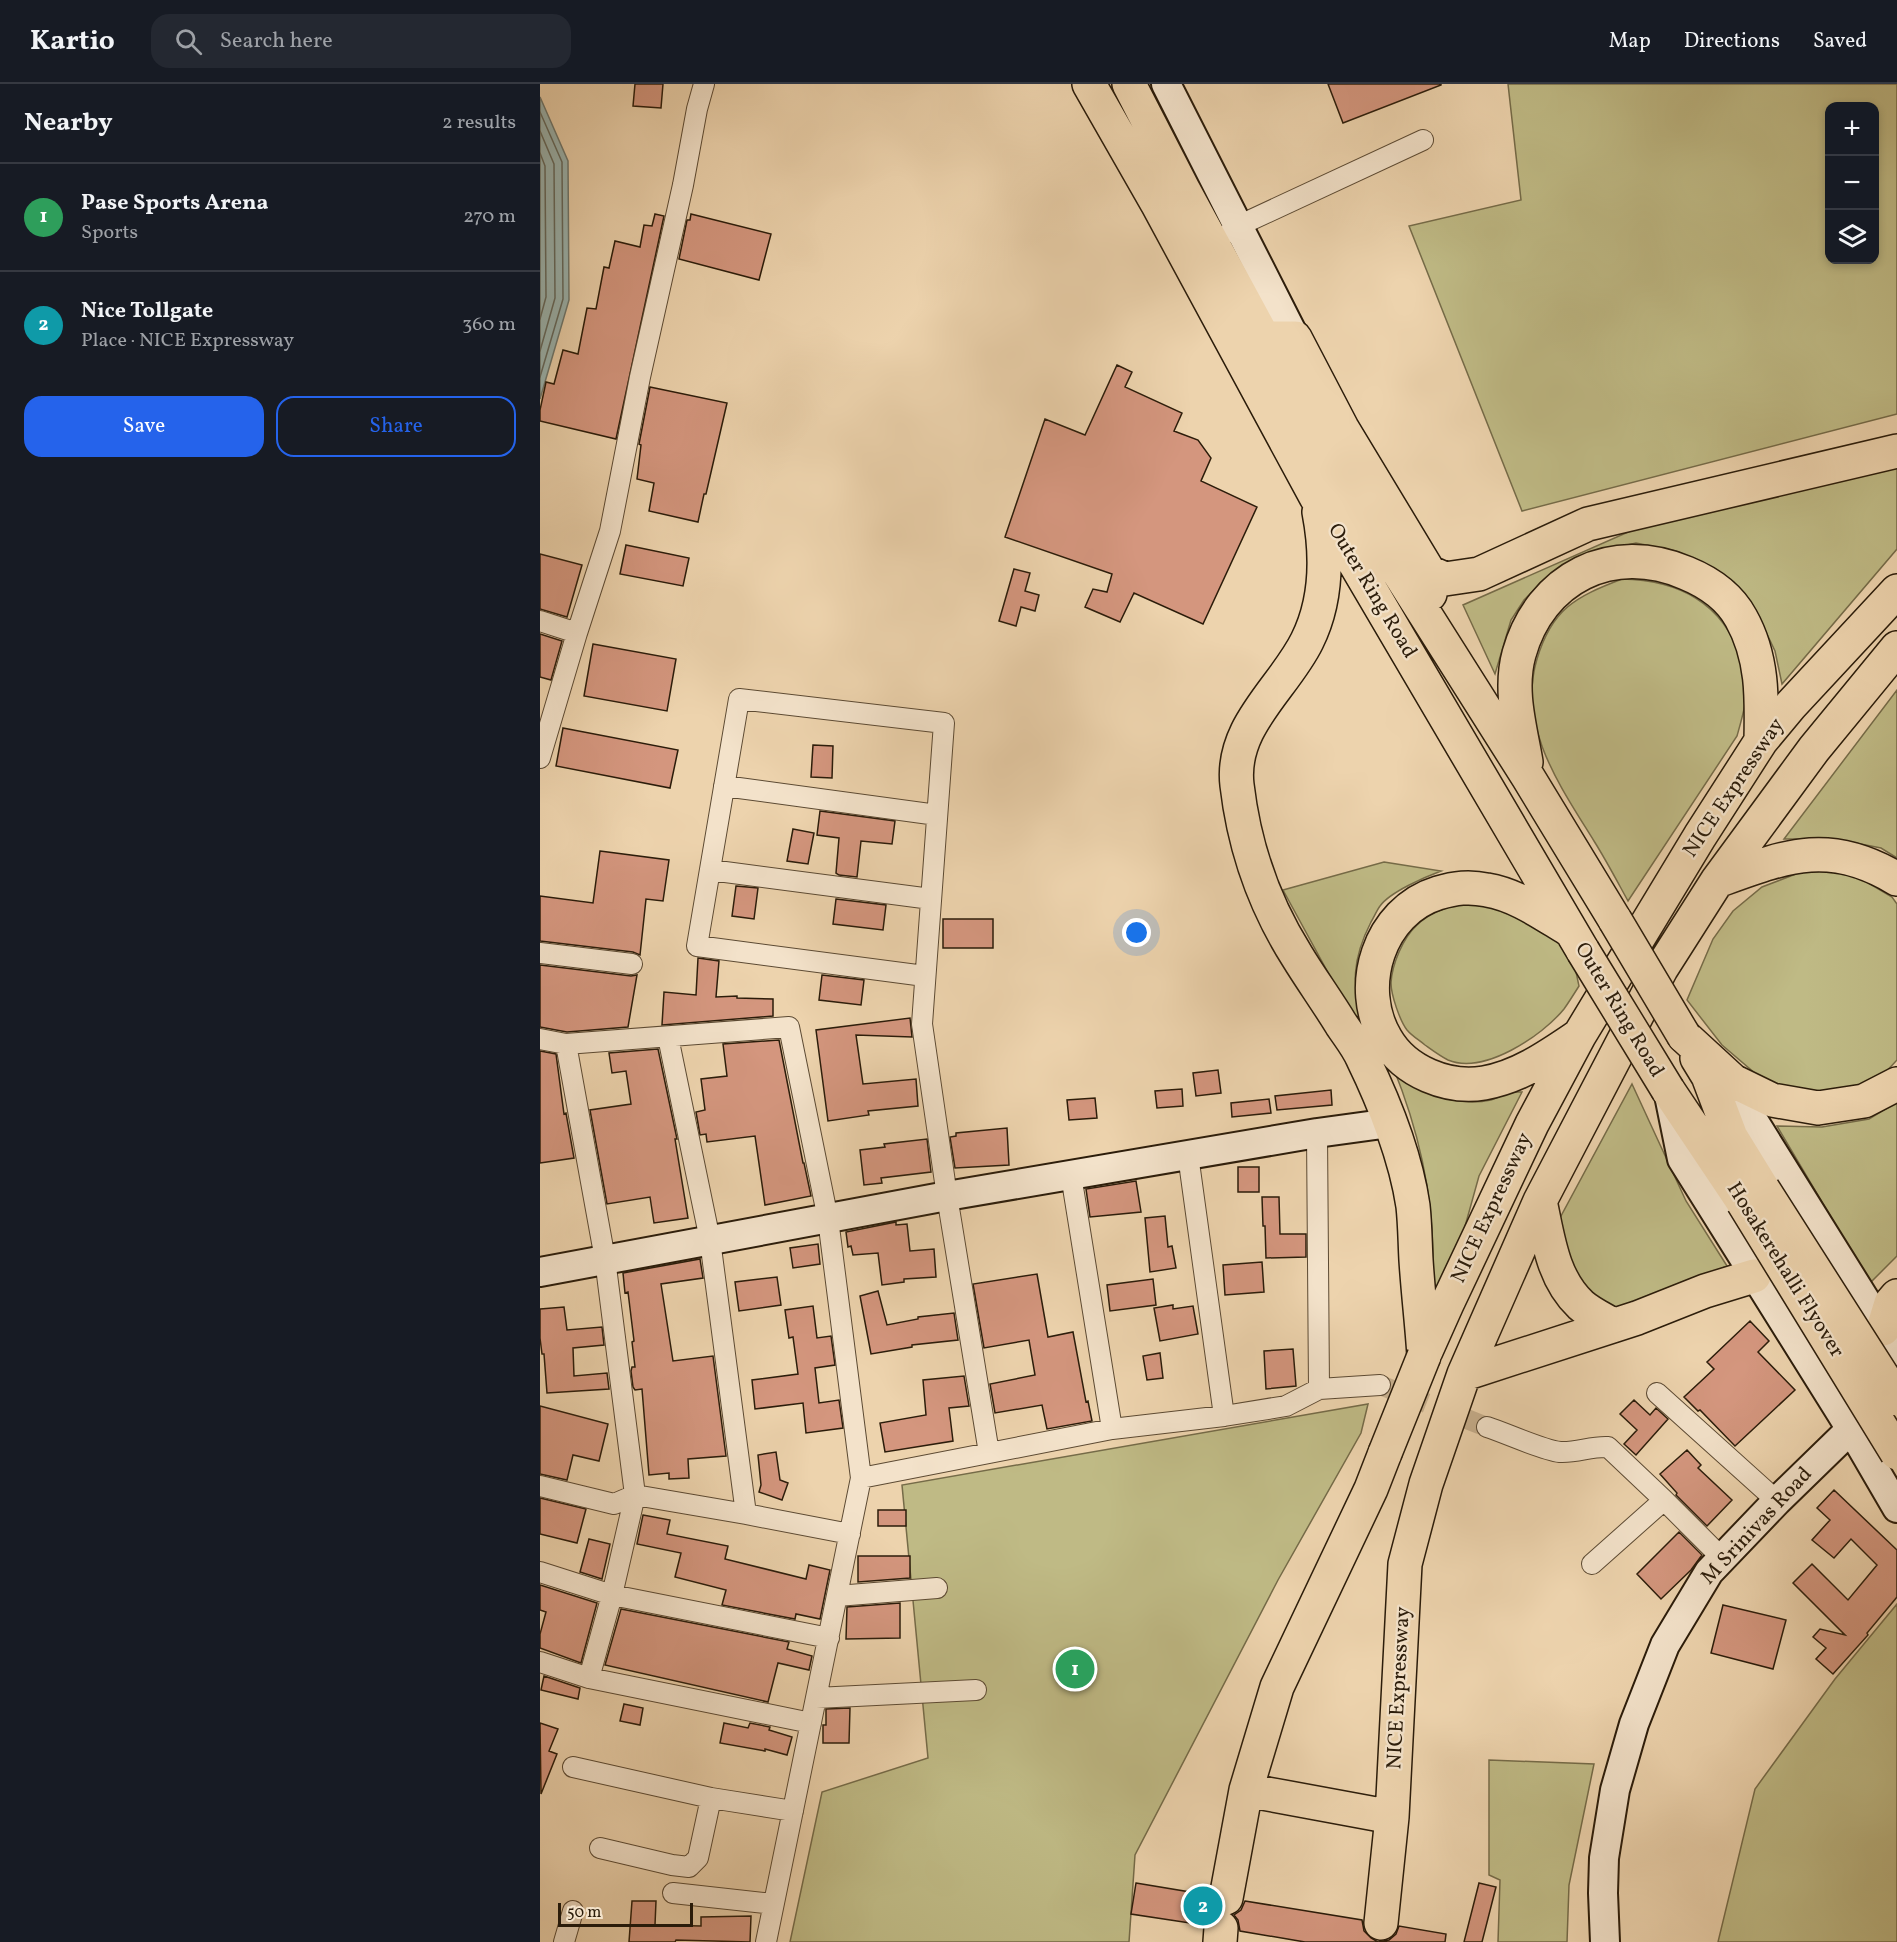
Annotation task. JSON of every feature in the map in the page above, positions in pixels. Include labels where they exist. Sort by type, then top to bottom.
[{"type":"highway","name":"Outer Ring Road","points":[[1089,84],[1157,203],[1316,497],[1668,1090]]},
{"type":"highway","name":"Outer Ring Road","points":[[1129,84],[1226,236],[1280,338],[1318,440],[1528,777],[1708,1076]]},
{"type":"highway","points":[[1280,338],[1342,428],[1429,572],[1432,625]]},
{"type":"highway","points":[[1429,572],[1445,579],[1479,574],[1588,524],[1897,451]]},
{"type":"highway","points":[[1316,497],[1325,542],[1324,576],[1319,609],[1307,642],[1252,721],[1240,748],[1237,766],[1237,783],[1248,844],[1263,890],[1294,952],[1376,1051],[1417,1070],[1437,1079],[1460,1084],[1484,1083],[1530,1067],[1579,1036]]},
{"type":"highway","points":[[1528,777],[1516,707],[1515,682],[1518,656],[1527,633],[1538,613],[1556,589],[1584,572],[1615,562],[1644,562],[1674,568],[1700,579],[1723,594],[1740,615],[1751,637],[1757,657],[1762,682],[1761,741]]},
{"type":"highway","name":"NICE Expressway","points":[[1222,1923],[1246,1790],[1277,1687],[1371,1489],[1424,1356],[1513,1163],[1579,1036],[1700,836],[1761,741],[1791,705],[1897,591]]},
{"type":"highway","name":"NICE Expressway","points":[[1381,1923],[1392,1817],[1405,1564],[1426,1484],[1464,1374],[1540,1200],[1661,969],[1717,882],[1814,749],[1897,648]]},
{"type":"highway","points":[[1717,882],[1772,861],[1812,855],[1839,855],[1858,859],[1897,879]]},
{"type":"highway","points":[[1424,1356],[1412,1204],[1390,1123],[1376,1051],[1378,1022],[1373,998],[1373,981],[1377,956],[1385,934],[1411,906],[1426,897],[1466,887],[1489,890],[1537,909],[1578,941]]},
{"type":"highway","points":[[1684,1036],[1733,1081],[1772,1100],[1818,1108],[1864,1101],[1897,1084]]},
{"type":"highway","name":"Hosakerehalli Flyover","points":[[1708,1076],[1753,1195],[1897,1453]]},
{"type":"highway","name":"Hosakerehalli Flyover","points":[[1668,1090],[1753,1195],[1897,1400]]},
{"type":"highway","points":[[1540,1200],[1555,1264],[1566,1286],[1581,1305],[1613,1325]]},
{"type":"highway","points":[[1464,1374],[1754,1276]]},
{"type":"highway","points":[[1890,1340],[1891,1303],[1897,1296]]},
{"type":"highway","points":[[1246,1790],[1392,1817]]},
{"type":"street","points":[[540,758],[610,531],[640,377],[704,84]]},
{"type":"street","points":[[1166,84],[1226,236],[1423,140]]},
{"type":"street","points":[[540,621],[577,633]]},
{"type":"street","points":[[917,975],[697,946],[739,699],[944,723],[922,1024],[947,1196],[989,1453]]},
{"type":"street","points":[[724,786],[937,815]]},
{"type":"street","points":[[710,870],[931,899]]},
{"type":"street","points":[[540,952],[632,964]]},
{"type":"street","points":[[540,1039],[566,1044],[789,1027],[828,1219],[861,1478],[766,1942]]},
{"type":"street","points":[[668,1037],[710,1240],[746,1514]]},
{"type":"street","points":[[566,1044],[605,1259],[635,1495],[612,1595],[589,1678]]},
{"type":"street","points":[[1708,1076],[1753,1120],[1890,1340]]},
{"type":"street","points":[[1668,1090],[1682,1159],[1851,1429],[1897,1508]]},
{"type":"street","points":[[540,1272],[947,1196],[1317,1133],[1390,1123]]},
{"type":"street","points":[[1317,1133],[1319,1389]]},
{"type":"street","points":[[1188,1155],[1224,1416]]},
{"type":"street","points":[[1071,1175],[1112,1430]]},
{"type":"street","name":"M Srinivas Road","points":[[1605,1942],[1604,1858],[1614,1790],[1634,1724],[1665,1645],[1709,1572],[1851,1429],[1897,1371]]},
{"type":"street","points":[[861,1478],[1112,1430],[1286,1406],[1319,1389],[1380,1385]]},
{"type":"street","points":[[1657,1393],[1777,1501]]},
{"type":"street","points":[[1487,1426],[1556,1451],[1570,1452],[1597,1446],[1608,1447],[1722,1558]]},
{"type":"street","points":[[540,1486],[614,1504],[635,1495],[850,1534]]},
{"type":"street","points":[[1592,1564],[1664,1500]]},
{"type":"street","points":[[540,1572],[612,1595],[829,1638]]},
{"type":"street","points":[[837,1596],[937,1587]]},
{"type":"street","points":[[540,1662],[589,1678],[811,1724]]},
{"type":"street","points":[[816,1698],[976,1690]]},
{"type":"street","points":[[573,1767],[711,1798],[793,1811]]},
{"type":"street","points":[[600,1848],[689,1867],[698,1858],[711,1798]]},
{"type":"street","points":[[673,1893],[773,1904]]},
{"type":"street","points":[[564,1942],[573,1911]]},
{"type":"shaded area","points":[[1508,84],[1897,84],[1897,414],[1522,511],[1409,226],[1521,200]]},
{"type":"shaded area","points":[[1897,461],[1897,549],[1782,684],[1775,651],[1755,609],[1734,582],[1676,551],[1636,543],[1614,548],[1546,578],[1524,600],[1511,620],[1495,674],[1463,605],[1644,525]]},
{"type":"shaded area","points":[[1622,579],[1642,580],[1680,590],[1696,598],[1710,609],[1733,639],[1746,678],[1744,708],[1737,736],[1628,901],[1545,755],[1537,732],[1532,684],[1543,642],[1558,616],[1578,599]]},
{"type":"shaded area","points":[[1897,690],[1897,858],[1881,848],[1835,839],[1784,839]]},
{"type":"shaded area","points":[[1384,862],[1441,871],[1392,895],[1380,906],[1371,922],[1360,948],[1355,985],[1364,1026],[1356,1024],[1283,890]]},
{"type":"shaded area","points":[[1824,871],[1855,875],[1892,897],[1897,904],[1897,1060],[1882,1076],[1850,1089],[1800,1098],[1763,1080],[1722,1045],[1687,1000],[1713,939],[1733,911],[1762,887],[1801,872]]},
{"type":"shaded area","points":[[1471,902],[1501,906],[1545,929],[1572,953],[1579,986],[1554,1020],[1527,1041],[1495,1058],[1462,1063],[1442,1057],[1407,1030],[1396,1008],[1391,983],[1399,952],[1412,930],[1428,916]]},
{"type":"shaded area","points":[[1393,1067],[1405,1080],[1438,1097],[1481,1102],[1509,1093],[1522,1092],[1479,1176],[1452,1273],[1439,1288],[1432,1285],[1432,1229],[1422,1158],[1402,1089]]},
{"type":"shaded area","points":[[1632,1084],[1686,1201],[1727,1266],[1620,1311],[1583,1290],[1554,1229]]},
{"type":"shaded area","points":[[1897,1102],[1897,1256],[1870,1283],[1777,1126],[1822,1127],[1869,1119]]},
{"type":"shaded area","points":[[1368,1404],[1361,1433],[1278,1580],[1135,1855],[1129,1942],[790,1942],[822,1792],[928,1758],[902,1485]]},
{"type":"shaded area","points":[[1897,1604],[1897,1942],[1718,1942],[1755,1789],[1835,1679]]},
{"type":"shaded area","points":[[1489,1760],[1594,1764],[1569,1885],[1567,1942],[1498,1942],[1500,1880],[1489,1875]]},
{"type":"water","points":[[540,97],[568,161],[569,300],[540,399]]},
{"type":"building","points":[[635,84],[663,84],[661,108],[633,106]]},
{"type":"building","points":[[1328,84],[1441,84],[1441,85],[1343,123]]},
{"type":"building","points":[[655,214],[664,216],[616,439],[540,421],[546,382],[554,384],[563,350],[578,354],[587,308],[596,309],[604,267],[609,268],[615,241],[640,247],[644,225],[652,226]]},
{"type":"building","points":[[691,214],[771,234],[759,280],[679,259],[687,220],[690,220]]},
{"type":"building","points":[[1117,365],[1132,372],[1125,387],[1182,413],[1174,431],[1198,440],[1211,458],[1201,481],[1257,507],[1203,624],[1134,593],[1120,622],[1085,607],[1093,589],[1107,592],[1112,574],[1005,537],[1045,419],[1085,435]]},
{"type":"building","points":[[650,387],[727,403],[698,522],[649,511],[654,483],[637,479],[641,445],[639,444]]},
{"type":"building","points":[[626,545],[689,558],[683,586],[620,574]]},
{"type":"building","points":[[540,554],[582,565],[567,617],[540,609]]},
{"type":"building","points":[[1014,569],[1030,573],[1025,591],[1039,595],[1035,611],[1021,607],[1016,626],[999,621]]},
{"type":"building","points":[[540,634],[562,641],[551,680],[540,677]]},
{"type":"building","points":[[593,644],[676,659],[667,711],[584,696]]},
{"type":"building","points":[[563,728],[678,750],[670,788],[556,766]]},
{"type":"building","points":[[813,745],[833,746],[832,778],[811,777]]},
{"type":"building","points":[[820,811],[895,821],[892,844],[861,841],[857,877],[839,875],[836,873],[839,838],[817,835]]},
{"type":"building","points":[[793,829],[814,833],[808,864],[787,861]]},
{"type":"building","points":[[600,851],[669,860],[663,901],[646,899],[640,955],[633,952],[540,941],[540,896],[593,903]]},
{"type":"building","points":[[736,886],[758,888],[754,919],[732,916]]},
{"type":"building","points":[[836,899],[886,905],[883,930],[833,924]]},
{"type":"building","points":[[943,919],[993,919],[993,948],[943,948]]},
{"type":"building","points":[[698,958],[719,961],[716,997],[773,999],[773,1016],[662,1025],[664,992],[696,995]]},
{"type":"building","points":[[540,965],[637,975],[628,1027],[567,1032],[540,1027]]},
{"type":"building","points":[[822,975],[864,980],[861,1005],[819,1000]]},
{"type":"building","points":[[910,1018],[912,1037],[856,1035],[863,1084],[916,1079],[918,1106],[868,1111],[869,1115],[828,1121],[816,1030]]},
{"type":"building","points":[[779,1040],[811,1196],[765,1205],[755,1136],[707,1142],[706,1134],[700,1135],[696,1112],[705,1110],[701,1079],[727,1076],[723,1044]]},
{"type":"building","points":[[658,1049],[677,1139],[675,1139],[688,1218],[654,1223],[650,1197],[607,1204],[590,1110],[631,1104],[626,1071],[612,1073],[609,1053]]},
{"type":"building","points":[[540,1051],[556,1054],[564,1114],[566,1113],[574,1158],[540,1163]]},
{"type":"building","points":[[1218,1070],[1221,1093],[1196,1096],[1193,1073]]},
{"type":"building","points":[[1182,1089],[1183,1106],[1157,1108],[1155,1091]]},
{"type":"building","points":[[1331,1090],[1332,1105],[1277,1110],[1275,1096]]},
{"type":"building","points":[[1095,1098],[1097,1118],[1069,1120],[1067,1100]]},
{"type":"building","points":[[1269,1099],[1271,1113],[1232,1117],[1231,1103]]},
{"type":"building","points":[[1007,1128],[1009,1165],[955,1168],[950,1137],[956,1136],[956,1133]]},
{"type":"building","points":[[927,1139],[931,1172],[881,1178],[882,1183],[864,1185],[860,1150],[885,1147],[884,1144]]},
{"type":"building","points":[[1238,1167],[1259,1167],[1259,1192],[1238,1192]]},
{"type":"building","points":[[1136,1181],[1141,1212],[1090,1217],[1086,1189]]},
{"type":"building","points":[[1262,1197],[1279,1197],[1280,1234],[1306,1234],[1306,1257],[1266,1258]]},
{"type":"building","points":[[1165,1216],[1168,1247],[1172,1246],[1176,1268],[1150,1272],[1145,1218]]},
{"type":"building","points":[[896,1222],[896,1225],[907,1224],[910,1251],[934,1249],[936,1277],[904,1279],[904,1282],[882,1285],[878,1253],[853,1255],[851,1246],[848,1247],[846,1232]]},
{"type":"building","points":[[818,1244],[820,1264],[793,1268],[790,1248]]},
{"type":"building","points":[[700,1259],[703,1278],[661,1284],[673,1361],[713,1356],[726,1456],[688,1459],[689,1478],[669,1479],[669,1473],[649,1475],[642,1389],[635,1390],[633,1387],[631,1371],[632,1367],[635,1367],[632,1342],[634,1341],[628,1292],[625,1293],[623,1273]]},
{"type":"building","points":[[1262,1262],[1264,1292],[1225,1295],[1223,1265]]},
{"type":"building","points":[[1037,1274],[1048,1337],[1073,1332],[1086,1402],[1088,1401],[1092,1421],[1047,1429],[1042,1405],[995,1413],[990,1384],[1035,1375],[1029,1340],[984,1348],[973,1284]]},
{"type":"building","points":[[777,1277],[781,1305],[739,1311],[735,1282]]},
{"type":"building","points":[[1153,1279],[1156,1305],[1110,1311],[1107,1285]]},
{"type":"building","points":[[878,1291],[887,1325],[918,1319],[918,1317],[954,1313],[958,1340],[912,1345],[912,1347],[871,1354],[860,1296]]},
{"type":"building","points":[[1173,1305],[1173,1309],[1193,1306],[1198,1334],[1160,1341],[1154,1308]]},
{"type":"building","points":[[813,1306],[817,1338],[831,1336],[835,1365],[815,1368],[819,1403],[839,1400],[843,1428],[806,1433],[803,1403],[755,1409],[752,1380],[798,1374],[793,1337],[789,1338],[785,1310]]},
{"type":"building","points":[[564,1307],[567,1330],[602,1327],[604,1345],[573,1348],[574,1376],[607,1373],[609,1389],[547,1393],[544,1354],[542,1354],[540,1338],[540,1309]]},
{"type":"building","points":[[1750,1321],[1769,1341],[1758,1352],[1795,1390],[1735,1446],[1684,1397],[1714,1369],[1707,1362]]},
{"type":"building","points":[[1293,1349],[1296,1386],[1266,1389],[1264,1351]]},
{"type":"building","points":[[1160,1353],[1163,1378],[1147,1380],[1143,1356]]},
{"type":"building","points":[[964,1376],[969,1406],[949,1408],[953,1441],[885,1452],[880,1423],[926,1415],[923,1380]]},
{"type":"building","points":[[1634,1400],[1650,1415],[1656,1408],[1668,1419],[1636,1455],[1624,1444],[1637,1430],[1620,1414]]},
{"type":"building","points":[[540,1406],[608,1424],[599,1461],[573,1455],[567,1480],[540,1474]]},
{"type":"building","points":[[1687,1450],[1701,1465],[1698,1468],[1732,1500],[1707,1526],[1676,1495],[1677,1493],[1660,1474]]},
{"type":"building","points":[[776,1452],[780,1480],[788,1483],[782,1500],[759,1492],[761,1485],[758,1455]]},
{"type":"building","points":[[1834,1490],[1897,1550],[1897,1597],[1867,1633],[1868,1635],[1833,1674],[1816,1659],[1826,1648],[1813,1637],[1820,1629],[1845,1635],[1793,1583],[1812,1564],[1848,1600],[1877,1565],[1851,1539],[1834,1558],[1812,1540],[1830,1520],[1817,1508]]},
{"type":"building","points":[[540,1498],[586,1509],[577,1543],[540,1534]]},
{"type":"building","points":[[878,1510],[906,1510],[906,1526],[878,1526]]},
{"type":"building","points":[[643,1515],[670,1520],[667,1534],[728,1546],[725,1559],[806,1579],[809,1565],[830,1570],[820,1619],[796,1614],[795,1619],[722,1605],[726,1590],[675,1577],[681,1553],[637,1544]]},
{"type":"building","points":[[1679,1532],[1702,1555],[1691,1570],[1661,1599],[1637,1574]]},
{"type":"building","points":[[589,1539],[610,1544],[602,1579],[580,1572]]},
{"type":"building","points":[[858,1556],[910,1556],[910,1578],[858,1582]]},
{"type":"building","points":[[540,1585],[597,1603],[581,1663],[540,1648],[540,1634],[546,1612],[540,1610]]},
{"type":"building","points":[[900,1603],[900,1638],[846,1639],[847,1607]]},
{"type":"building","points":[[1723,1605],[1786,1620],[1773,1669],[1711,1653]]},
{"type":"building","points":[[621,1609],[789,1642],[787,1649],[812,1656],[809,1670],[778,1663],[768,1702],[605,1665]]},
{"type":"building","points":[[544,1676],[580,1688],[578,1699],[541,1690]]},
{"type":"building","points":[[624,1704],[643,1708],[640,1725],[620,1721]]},
{"type":"building","points":[[850,1708],[849,1743],[823,1743],[826,1709]]},
{"type":"building","points":[[540,1723],[558,1729],[549,1751],[557,1754],[541,1794]]},
{"type":"building","points":[[724,1723],[748,1728],[750,1723],[770,1727],[769,1730],[792,1737],[787,1755],[765,1749],[765,1751],[720,1743]]},
{"type":"building","points":[[1136,1883],[1208,1895],[1208,1904],[1213,1911],[1206,1917],[1203,1925],[1131,1914]]},
{"type":"building","points":[[1479,1883],[1496,1887],[1482,1942],[1464,1942]]},
{"type":"building","points":[[632,1901],[656,1901],[655,1925],[701,1926],[701,1917],[751,1916],[750,1942],[676,1940],[675,1942],[629,1942]]},
{"type":"building","points":[[1245,1901],[1362,1920],[1364,1931],[1378,1942],[1305,1942],[1240,1931],[1238,1920],[1234,1915],[1241,1910]]},
{"type":"building","points":[[1399,1926],[1446,1934],[1445,1942],[1378,1942],[1389,1940],[1396,1934]]},
{"type":"tunnel","points":[[1380,1385],[1487,1427]]},
{"type":"place","name":"Pase Sports Arena","points":[[1075,1669]]},
{"type":"place","name":"Nice Tollgate","points":[[1203,1906]]}]
